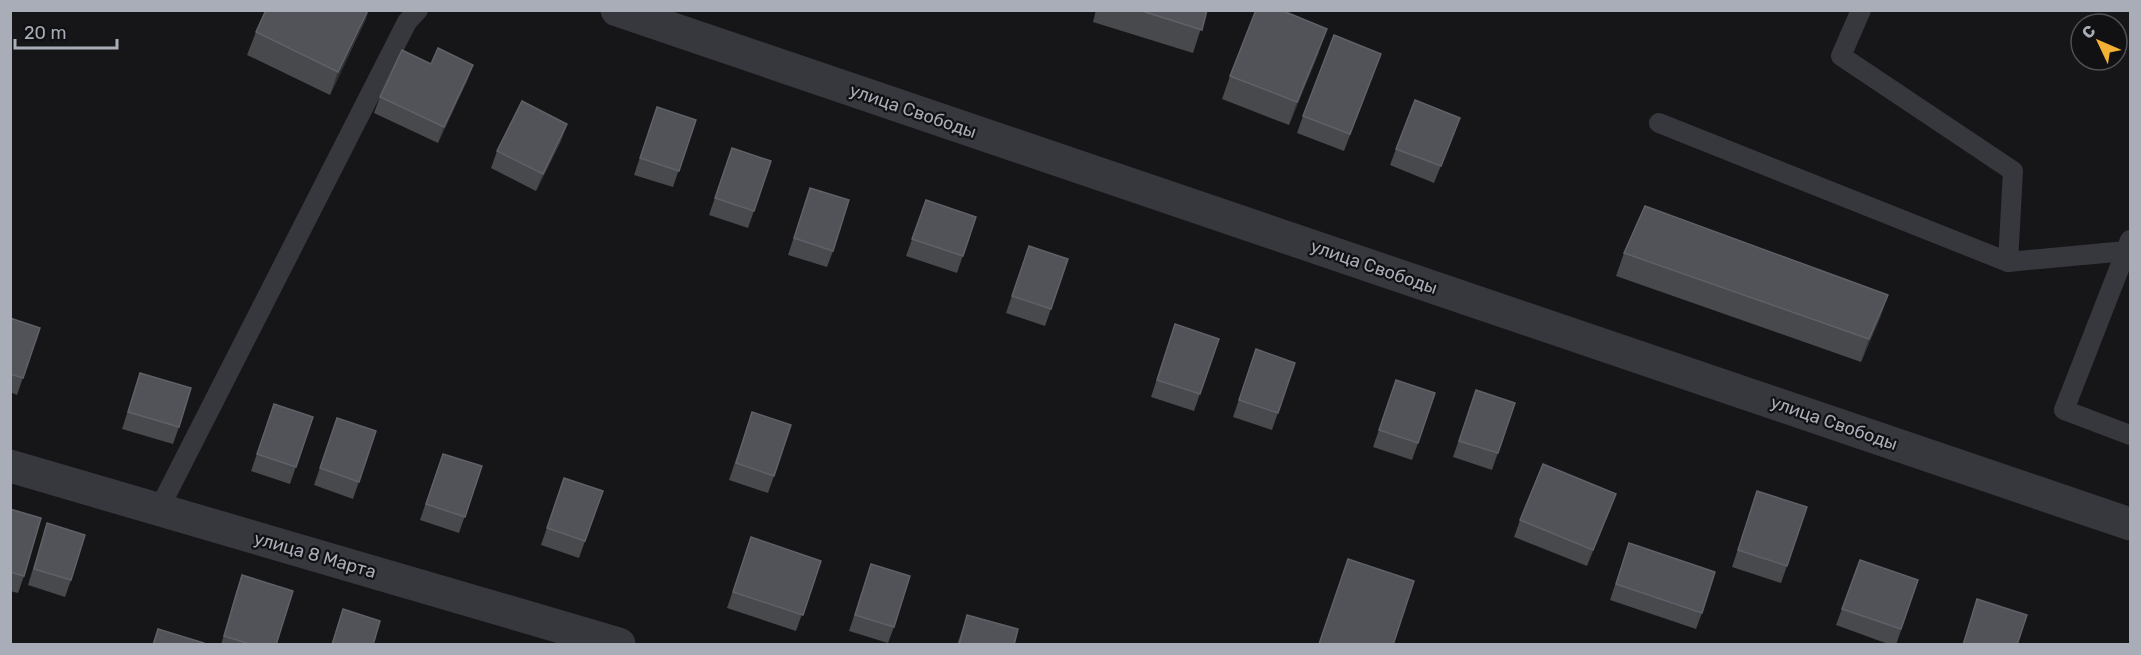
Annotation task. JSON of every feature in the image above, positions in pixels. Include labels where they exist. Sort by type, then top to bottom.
[{"type":"street","name":"улица Свободы","points":[[617,10],[2130,524]]},
{"type":"street","name":"улица 8 Марта","points":[[10,466],[619,645]]},
{"type":"lane","points":[[159,509],[407,22],[418,10]]},
{"type":"lane","points":[[1862,10],[1841,56],[2013,171],[2008,262]]},
{"type":"lane","points":[[1659,123],[2008,262],[2128,246],[2064,410],[2130,435]]},
{"type":"building","points":[[266,10],[368,10],[338,72],[256,32]]},
{"type":"building","points":[[1139,10],[1207,10],[1202,30]]},
{"type":"building","points":[[1256,10],[1281,10],[1327,29],[1297,102],[1230,76]]},
{"type":"building","points":[[1334,35],[1381,54],[1350,134],[1303,116]]},
{"type":"building","points":[[438,48],[473,65],[444,127],[380,97],[402,50],[431,64]]},
{"type":"building","points":[[1415,100],[1460,118],[1441,166],[1396,149]]},
{"type":"building","points":[[522,101],[567,124],[543,174],[497,151]]},
{"type":"building","points":[[657,107],[696,120],[679,171],[640,158]]},
{"type":"building","points":[[732,148],[771,161],[754,211],[715,198]]},
{"type":"building","points":[[810,188],[849,200],[833,251],[794,238]]},
{"type":"building","points":[[926,200],[976,217],[963,256],[912,239]]},
{"type":"building","points":[[1645,206],[1888,295],[1869,339],[1624,253]]},
{"type":"building","points":[[1029,246],[1068,259],[1051,309],[1012,296]]},
{"type":"building","points":[[10,318],[40,328],[23,378],[10,374]]},
{"type":"building","points":[[1175,324],[1219,339],[1200,394],[1157,380]]},
{"type":"building","points":[[1256,349],[1295,363],[1278,413],[1239,400]]},
{"type":"building","points":[[140,373],[191,388],[179,427],[128,412]]},
{"type":"building","points":[[1396,380],[1435,393],[1418,443],[1379,430]]},
{"type":"building","points":[[1476,390],[1515,403],[1498,453],[1459,441]]},
{"type":"building","points":[[274,404],[313,417],[296,467],[257,454]]},
{"type":"building","points":[[752,412],[791,425],[774,476],[736,463]]},
{"type":"building","points":[[337,418],[376,431],[359,482],[320,468]]},
{"type":"building","points":[[443,454],[482,466],[465,517],[426,504]]},
{"type":"building","points":[[1543,464],[1616,494],[1593,550],[1520,520]]},
{"type":"building","points":[[564,478],[603,491],[585,541],[547,528]]},
{"type":"building","points":[[1757,491],[1807,507],[1787,566],[1738,550]]},
{"type":"building","points":[[10,509],[41,518],[24,576],[10,572]]},
{"type":"building","points":[[47,523],[85,535],[71,580],[34,569]]},
{"type":"building","points":[[751,537],[821,561],[803,615],[733,592]]},
{"type":"building","points":[[1629,543],[1715,572],[1702,613],[1616,584]]},
{"type":"building","points":[[1348,559],[1414,581],[1393,645],[1319,644]]},
{"type":"building","points":[[1860,560],[1918,580],[1901,629],[1842,609]]},
{"type":"building","points":[[871,564],[910,576],[894,627],[855,615]]},
{"type":"building","points":[[242,575],[293,591],[276,645],[253,645],[224,636]]},
{"type":"building","points":[[1977,599],[2027,615],[2017,645],[1963,645]]},
{"type":"building","points":[[343,609],[380,621],[373,645],[332,645]]},
{"type":"building","points":[[967,615],[1018,629],[1014,645],[959,645]]},
{"type":"building","points":[[158,629],[204,643],[204,645],[153,645]]}]
